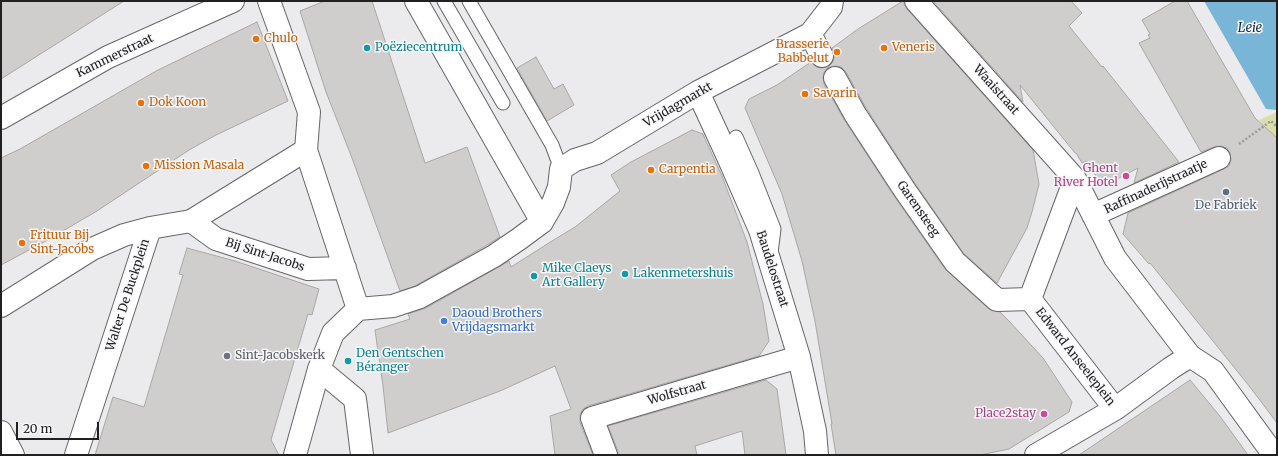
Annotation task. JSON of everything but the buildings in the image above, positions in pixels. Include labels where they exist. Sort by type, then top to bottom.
[{"type":"street","name":"Kammerstraat","points":[[1,118],[108,57],[233,1]]},
{"type":"street","points":[[268,1],[309,112],[306,150],[358,309]]},
{"type":"street","points":[[416,1],[542,222]]},
{"type":"street","name":"Vrijdagmarkt","points":[[561,169],[575,160],[597,153],[698,92],[810,34],[831,7],[832,1]]},
{"type":"street","name":"Waaistraat","points":[[916,1],[1075,179]]},
{"type":"street","points":[[810,34],[822,56]]},
{"type":"street","name":"Garensteeg","points":[[835,78],[855,114],[904,189],[955,262],[997,300],[1030,299]]},
{"type":"street","name":"Baudelostraat","points":[[698,92],[760,230],[799,357],[815,431],[817,455]]},
{"type":"street","points":[[150,228],[191,221],[306,150]]},
{"type":"street","name":"Raffinaderijstraatje","points":[[1094,216],[1218,158]]},
{"type":"street","points":[[295,455],[319,369],[333,333],[358,309],[392,306],[420,296],[494,256],[519,240],[542,222],[553,203],[559,187],[561,169]]},
{"type":"street","points":[[1075,179],[1115,258],[1190,356],[1213,371],[1274,455]]},
{"type":"street","name":"Edward Anseeleplein","points":[[1075,179],[1030,299],[1114,409],[1190,356]]},
{"type":"street","name":"Bij Sint-Jacobs","points":[[191,221],[216,239],[308,269],[345,268]]},
{"type":"street","name":"Walter De Buckplein","points":[[1,306],[92,249],[124,235],[150,228]]},
{"type":"street","name":"Walter De Buckplein","points":[[76,455],[150,228]]},
{"type":"street","name":"Wolfstraat","points":[[606,455],[592,418],[799,357]]},
{"type":"street","points":[[319,369],[354,399],[362,455]]},
{"type":"street","points":[[1036,455],[1114,409]]},
{"type":"street","points":[[1,432],[13,455]]},
{"type":"lane","points":[[444,1],[503,103]]},
{"type":"lane","points":[[469,1],[552,145],[561,169]]},
{"type":"lane","points":[[736,137],[774,229],[770,263]]},
{"type":"path","points":[[1218,158],[1271,121],[1277,127]]},
{"type":"green space","points":[[1277,112],[1277,140],[1259,120]]},
{"type":"water","name":"Leie","points":[[1204,1],[1277,1],[1277,110],[1266,109]]},
{"type":"place","name":"Chulo","points":[[256,39]]},
{"type":"place","name":"Poëziecentrum","points":[[367,48]]},
{"type":"place","name":"Veneris","points":[[884,48]]},
{"type":"place","name":"Brasserie Babbelut","points":[[837,52]]},
{"type":"place","name":"Savarin","points":[[805,94]]},
{"type":"place","name":"Dok Koon","points":[[141,103]]},
{"type":"place","name":"Mission Masala","points":[[146,166]]},
{"type":"place","name":"Carpentia","points":[[651,170]]},
{"type":"place","name":"Ghent River Hotel","points":[[1126,176]]},
{"type":"place","name":"De Fabriek","points":[[1226,192]]},
{"type":"place","name":"Frituur Bij Sint-Jacobs","points":[[22,243]]},
{"type":"place","name":"Lakenmetershuis","points":[[625,274]]},
{"type":"place","name":"Mike Claeys Art Gallery","points":[[534,276]]},
{"type":"place","name":"Daoud Brothers Vrijdagsmarkt","points":[[444,321]]},
{"type":"place","name":"Sint-Jacobskerk","points":[[227,356]]},
{"type":"place","name":"Den Gentschen Béranger","points":[[348,361]]},
{"type":"place","name":"Place2stay","points":[[1044,414]]}]
